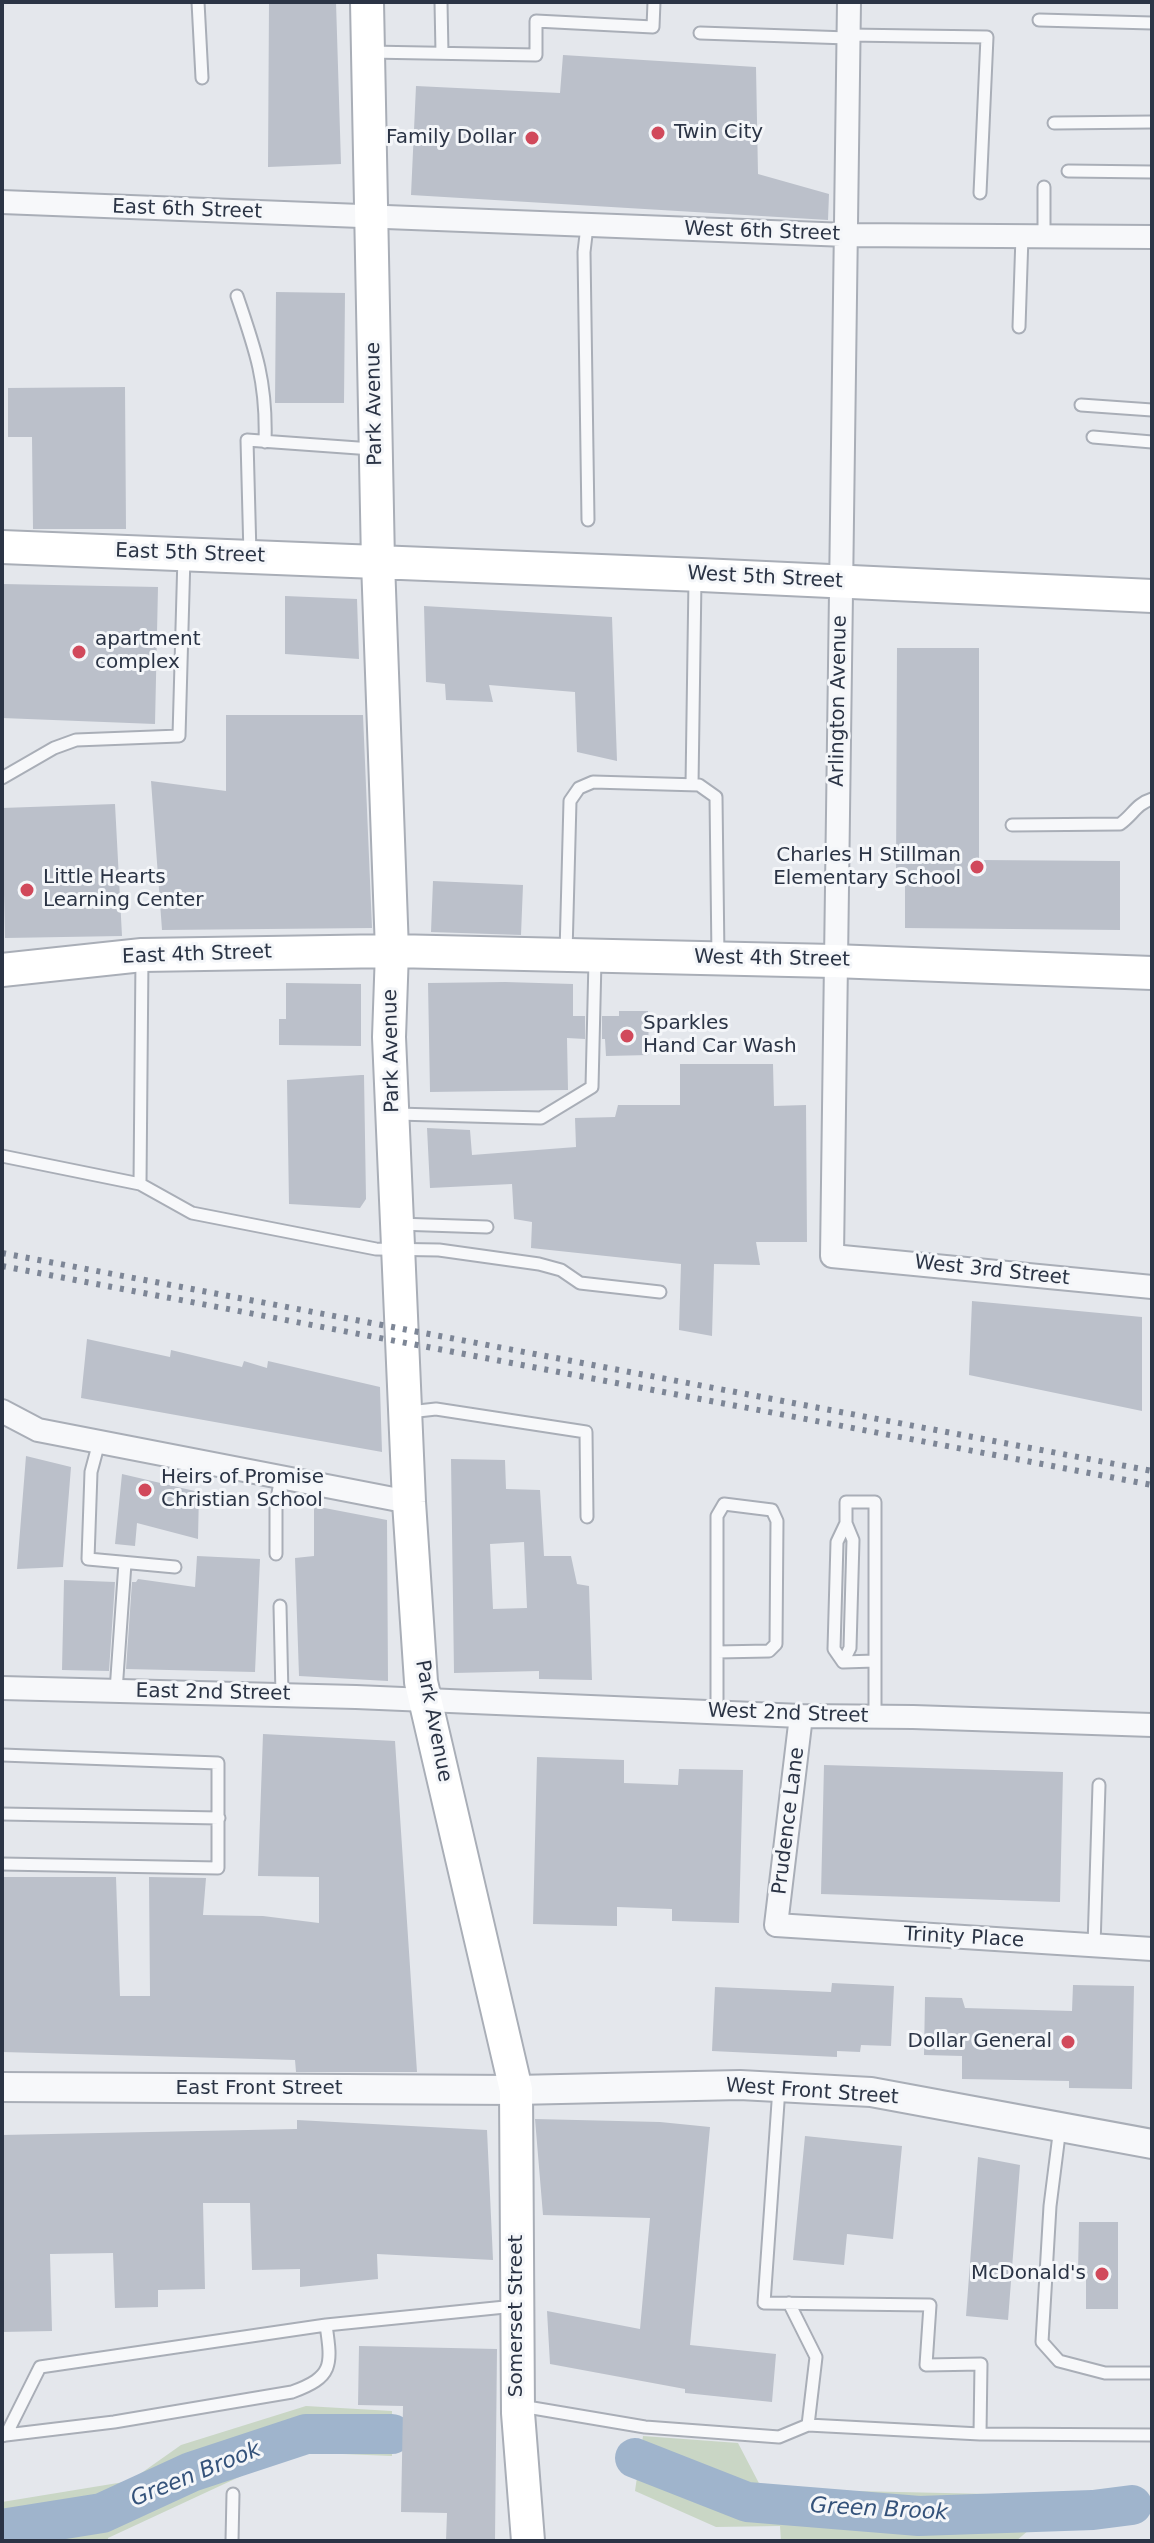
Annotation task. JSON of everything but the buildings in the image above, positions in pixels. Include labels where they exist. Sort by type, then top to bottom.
[{"type":"main road","name":"Park Avenue","points":[[367,2],[378,562],[392,951],[389,1037],[409,1502],[421,1682],[516,2090]]},
{"type":"main road","name":"East 5th Street","points":[[2,547],[378,562]]},
{"type":"main road","name":"West 5th Street","points":[[378,562],[1152,596]]},
{"type":"main road","name":"East 4th Street","points":[[2,970],[142,955],[392,951]]},
{"type":"main road","name":"West 4th Street","points":[[392,951],[833,961],[1152,973]]},
{"type":"main road","name":"Somerset Street","points":[[516,2090],[518,2405],[528,2541]]},
{"type":"street","name":"Arlington Avenue","points":[[832,1256],[833,961],[842,582],[849,2]]},
{"type":"street","name":"East 6th Street","points":[[2,202],[372,218]]},
{"type":"street","name":"West 6th Street","points":[[372,218],[847,235],[1152,237]]},
{"type":"street","name":"West 3rd Street","points":[[832,1256],[1152,1287]]},
{"type":"street","points":[[2,1411],[38,1430],[409,1502]]},
{"type":"street","name":"East 2nd Street","points":[[2,1688],[425,1699]]},
{"type":"street","name":"West 2nd Street","points":[[425,1699],[717,1713],[1152,1725]]},
{"type":"street","name":"Prudence Lane","points":[[776,1925],[801,1716]]},
{"type":"street","name":"Trinity Place","points":[[776,1925],[1152,1949]]},
{"type":"street","name":"West Front Street","points":[[516,2090],[740,2085],[871,2092],[1152,2144]]},
{"type":"street","name":"East Front Street","points":[[2,2087],[516,2090]]},
{"type":"lane","points":[[198,2],[202,78]]},
{"type":"lane","points":[[441,2],[442,53]]},
{"type":"lane","points":[[368,52],[536,55],[536,21],[653,27],[654,2]]},
{"type":"lane","points":[[1039,20],[1152,23]]},
{"type":"lane","points":[[700,33],[987,37],[980,193]]},
{"type":"lane","points":[[1054,123],[1152,122]]},
{"type":"lane","points":[[1068,171],[1152,172]]},
{"type":"lane","points":[[1019,327],[1044,187]]},
{"type":"lane","points":[[587,226],[584,252],[588,520]]},
{"type":"lane","points":[[237,296],[251,331],[263,379],[265,442]]},
{"type":"lane","points":[[1081,405],[1152,410]]},
{"type":"lane","points":[[1093,437],[1152,442]]},
{"type":"lane","points":[[250,557],[247,440],[376,450]]},
{"type":"lane","points":[[2,778],[54,748],[76,740],[179,736],[184,554]]},
{"type":"lane","points":[[692,785],[695,574]]},
{"type":"lane","points":[[392,1113],[541,1118],[592,1087],[570,801],[579,788],[593,782],[692,785],[707,789],[716,797],[718,958]]},
{"type":"lane","points":[[1012,825],[1120,824],[1140,803],[1152,799]]},
{"type":"lane","points":[[140,1184],[142,955]]},
{"type":"lane","points":[[2,1156],[140,1184],[192,1213],[376,1249],[398,1236],[487,1227]]},
{"type":"lane","points":[[398,1236],[439,1250],[539,1264],[561,1270],[580,1283],[660,1292]]},
{"type":"lane","points":[[405,1412],[436,1409],[586,1432],[587,1517]]},
{"type":"lane","points":[[99,1442],[91,1472],[88,1559],[175,1567]]},
{"type":"lane","points":[[276,1554],[276,1504],[281,1477]]},
{"type":"lane","points":[[875,1661],[843,1662],[850,1648],[853,1540],[846,1523],[846,1502],[875,1502],[875,1661],[875,1717]]},
{"type":"lane","points":[[717,1652],[769,1651],[776,1644],[777,1521],[772,1510],[724,1504],[717,1516],[717,1652],[717,1713]]},
{"type":"lane","points":[[116,1691],[125,1563]]},
{"type":"lane","points":[[280,1606],[282,1695]]},
{"type":"lane","points":[[2,1755],[218,1763],[219,1818],[218,1868],[2,1864]]},
{"type":"lane","points":[[1094,1946],[1099,1785]]},
{"type":"lane","points":[[2,1814],[219,1818]]},
{"type":"lane","points":[[779,2087],[764,2303],[930,2305],[926,2365],[981,2364],[980,2434]]},
{"type":"lane","points":[[1060,2127],[1050,2206],[1042,2342],[1059,2361],[1105,2373],[1152,2373]]},
{"type":"lane","points":[[789,2303],[816,2357],[808,2425]]},
{"type":"lane","points":[[4,2435],[40,2367],[326,2325],[517,2305]]},
{"type":"lane","points":[[4,2435],[114,2422],[292,2392],[314,2384],[324,2376],[328,2355],[326,2325]]},
{"type":"lane","points":[[518,2405],[645,2427],[779,2437],[808,2425],[980,2434],[1152,2435]]},
{"type":"lane","points":[[232,2541],[233,2494]]},
{"type":"green space","points":[[306,2406],[392,2411],[392,2456],[293,2452],[108,2538],[108,2541],[2,2541],[2,2502],[130,2481],[181,2445]]},
{"type":"green space","points":[[643,2436],[738,2443],[762,2489],[1036,2495],[1029,2530],[1016,2541],[781,2541],[780,2526],[716,2527],[635,2491]]},
{"type":"waterway","name":"Green Brook","points":[[2,2529],[102,2513],[191,2472],[306,2434],[392,2434]]},
{"type":"waterway","name":"Green Brook","points":[[635,2458],[747,2502],[919,2516],[1093,2510],[1132,2505]]},
{"type":"railway","points":[[2,1253],[1152,1471]]},
{"type":"railway","points":[[2,1266],[1152,1485]]},
{"type":"place","name":"Twin City","points":[[658,133]]},
{"type":"place","name":"Family Dollar","points":[[532,138]]},
{"type":"place","name":"apartment complex","points":[[79,652]]},
{"type":"place","name":"Charles H Stillman Elementary School","points":[[977,867]]},
{"type":"place","name":"Little Hearts Learning Center","points":[[27,890]]},
{"type":"place","name":"Sparkles Hand Car Wash","points":[[627,1036]]},
{"type":"place","name":"Heirs of Promise Christian School","points":[[145,1490]]},
{"type":"place","name":"Dollar General","points":[[1068,2042]]},
{"type":"place","name":"McDonald's","points":[[1102,2274]]}]
